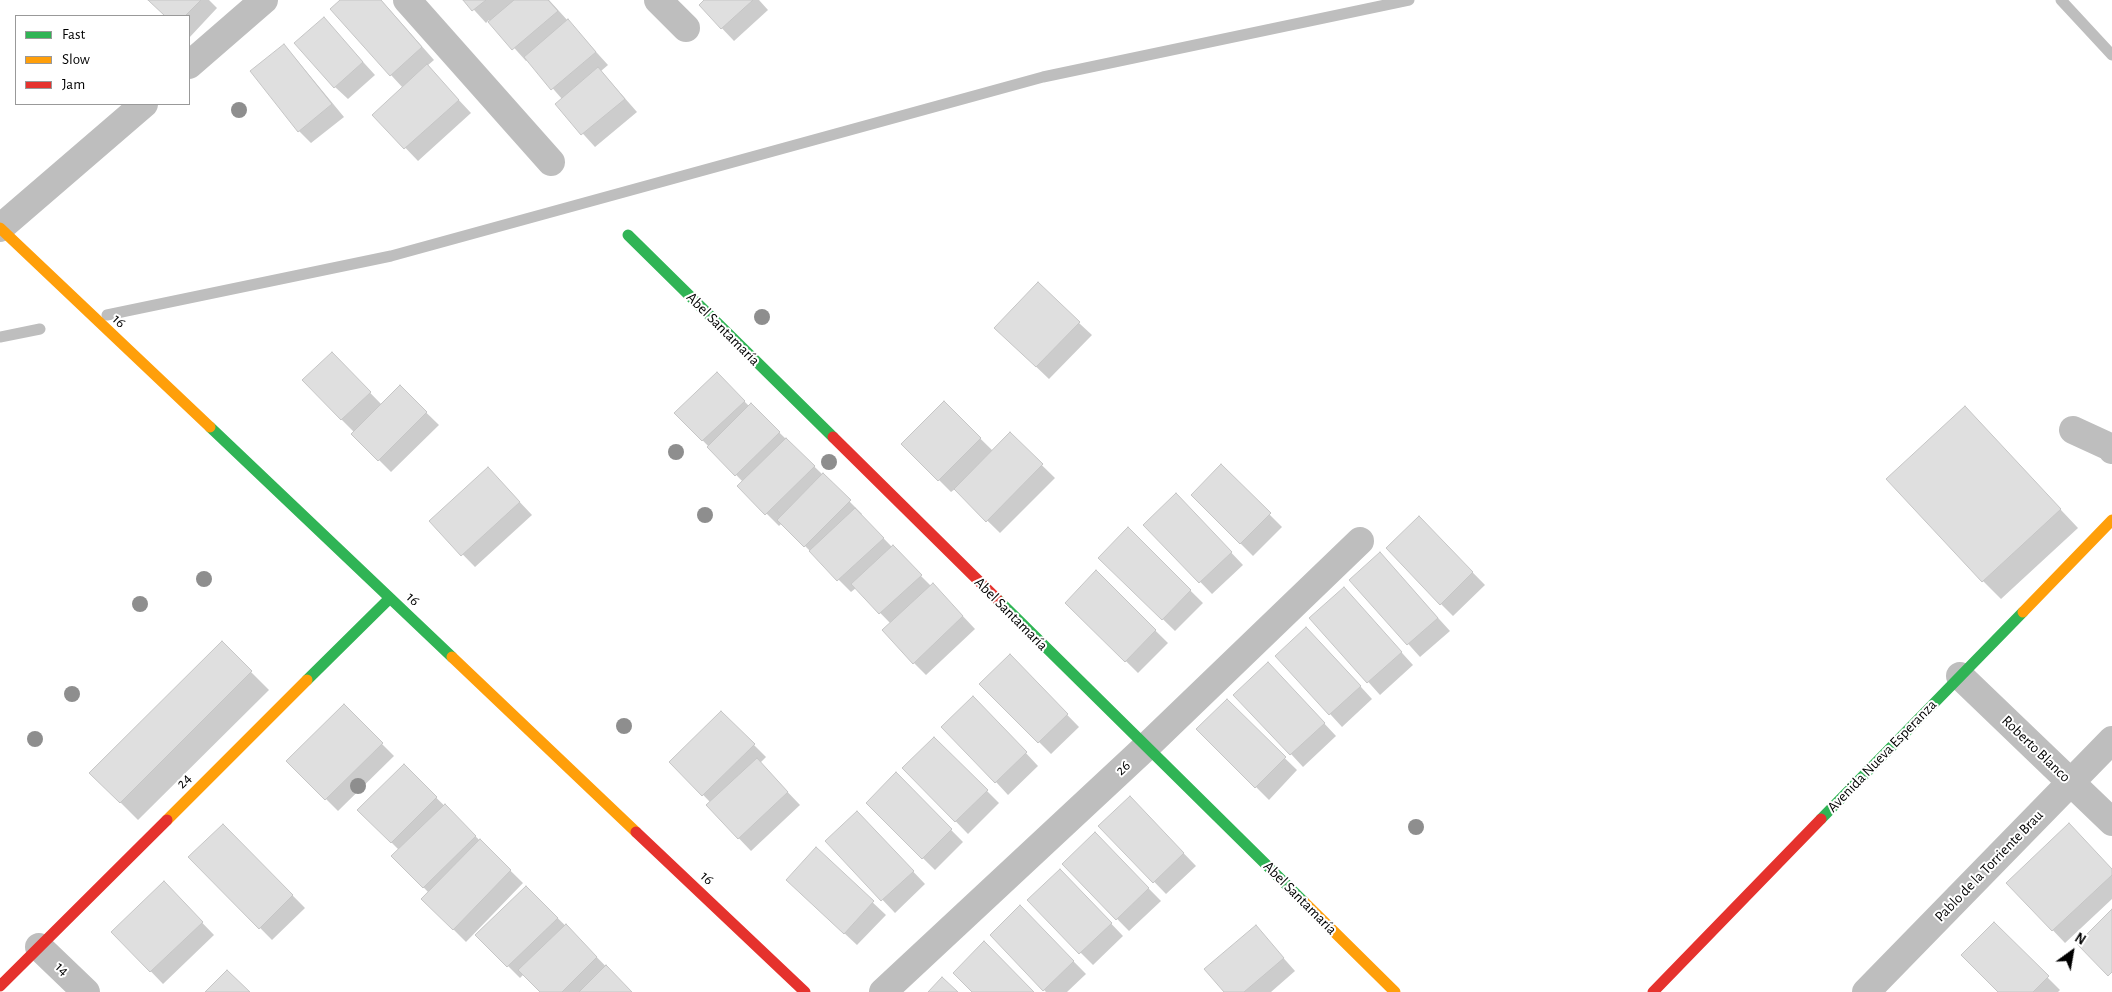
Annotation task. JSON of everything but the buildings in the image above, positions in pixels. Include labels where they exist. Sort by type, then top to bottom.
[{"type":"street","points":[[190,64],[264,0]]},
{"type":"street","points":[[407,0],[551,162]]},
{"type":"street","points":[[658,0],[686,28]]},
{"type":"street","points":[[0,228],[143,105]]},
{"type":"street","name":"16","points":[[0,228],[806,992]]},
{"type":"street","name":"Abel Santamaría","points":[[628,236],[1395,992]]},
{"type":"street","points":[[2074,430],[2110,447],[2112,450]]},
{"type":"street","name":"Avenida Nueva Esperanza","points":[[1653,992],[2112,520]]},
{"type":"street","name":"26","points":[[882,992],[1146,747],[1360,541]]},
{"type":"street","name":"24","points":[[0,986],[390,598]]},
{"type":"street","name":"Roberto Blanco","points":[[1960,676],[2112,822]]},
{"type":"street","name":"Pablo de la Torriente Brau","points":[[1866,992],[2112,740]]},
{"type":"street","name":"14","points":[[39,947],[86,992]]},
{"type":"waterway","points":[[107,315],[391,256],[1043,77],[1409,0]]},
{"type":"waterway","points":[[2061,0],[2112,55]]},
{"type":"waterway","points":[[0,337],[40,329]]},
{"type":"traffic: fast","points":[[628,235],[833,437]]},
{"type":"traffic: fast","points":[[210,427],[452,657]]},
{"type":"traffic: fast","points":[[307,680],[390,598]]},
{"type":"traffic: fast","points":[[997,599],[1304,902]]},
{"type":"traffic: fast","points":[[1821,819],[2023,612]]},
{"type":"traffic: slow","points":[[0,228],[210,427]]},
{"type":"traffic: slow","points":[[2023,612],[2112,520]]},
{"type":"traffic: slow","points":[[452,657],[636,832]]},
{"type":"traffic: slow","points":[[167,820],[307,680]]},
{"type":"traffic: slow","points":[[1304,902],[1395,992]]},
{"type":"traffic: jam","points":[[833,437],[997,599]]},
{"type":"traffic: jam","points":[[1653,992],[1821,819]]},
{"type":"traffic: jam","points":[[0,986],[167,820]]},
{"type":"traffic: jam","points":[[636,832],[805,992]]}]
